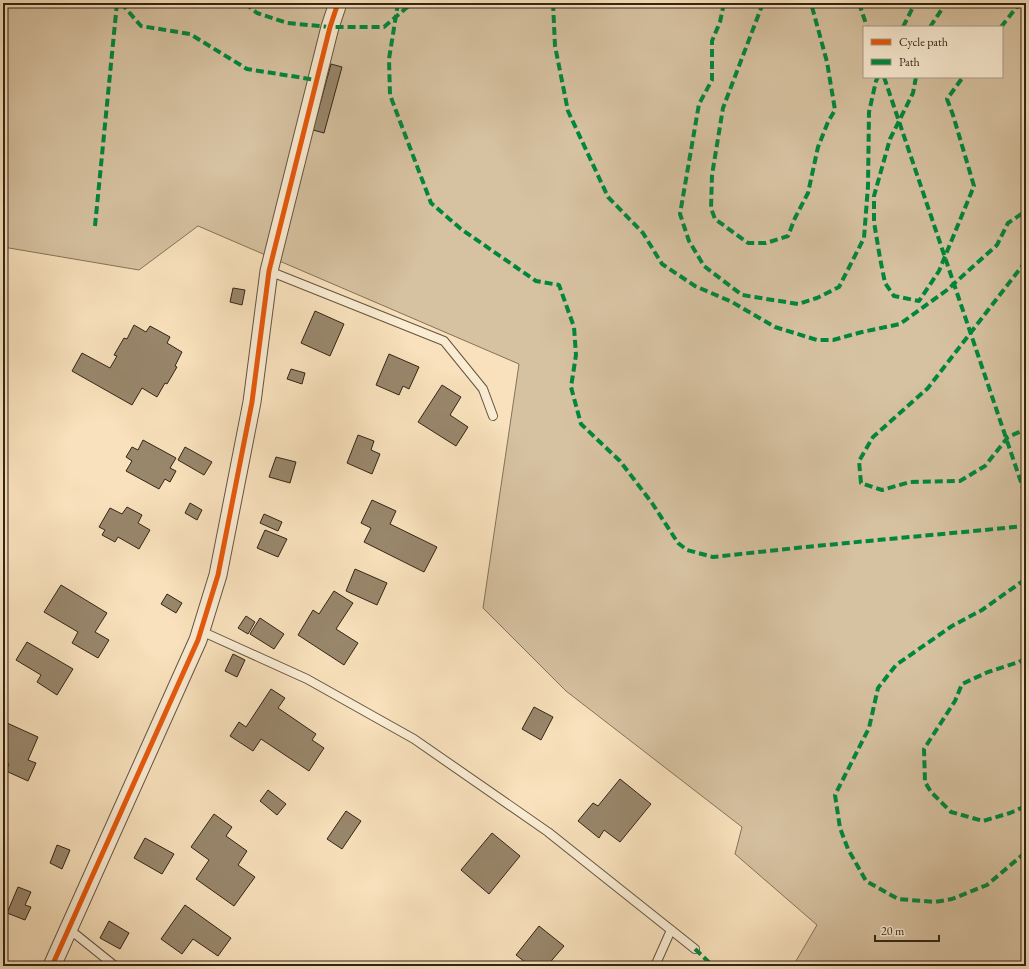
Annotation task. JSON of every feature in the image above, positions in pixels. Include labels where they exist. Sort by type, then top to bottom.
[{"type":"street","points":[[52,966],[201,631],[218,575],[250,409],[269,271],[330,26],[338,3]]},
{"type":"lane","points":[[269,271],[444,341],[483,389],[492,416]]},
{"type":"lane","points":[[201,631],[307,679],[414,739],[548,832],[695,949]]},
{"type":"lane","points":[[68,929],[115,966]]},
{"type":"lane","points":[[655,966],[671,930]]},
{"type":"shaded area","points":[[3,3],[1026,3],[1026,966],[793,966],[817,925],[735,854],[742,827],[566,691],[483,608],[519,364],[198,226],[139,270],[3,247]]},
{"type":"building","points":[[331,64],[342,67],[324,133],[313,130]]},
{"type":"building","points":[[233,288],[245,290],[242,305],[230,302]]},
{"type":"building","points":[[315,311],[344,324],[330,356],[301,343]]},
{"type":"building","points":[[134,325],[146,332],[150,326],[170,337],[167,343],[182,352],[175,366],[177,367],[157,397],[142,388],[132,405],[72,371],[82,353],[110,368],[117,356],[114,355],[124,338],[127,339]]},
{"type":"building","points":[[389,354],[419,367],[409,389],[403,386],[399,395],[376,385]]},
{"type":"building","points":[[291,369],[305,373],[302,384],[287,379]]},
{"type":"building","points":[[442,385],[461,397],[450,415],[468,427],[456,446],[418,422]]},
{"type":"building","points":[[358,435],[374,441],[371,450],[380,454],[372,474],[347,463]]},
{"type":"building","points":[[143,440],[176,458],[170,468],[176,471],[170,482],[165,479],[159,489],[126,471],[132,461],[126,457],[132,447],[138,450]]},
{"type":"building","points":[[185,447],[212,462],[204,475],[178,460]]},
{"type":"building","points":[[276,457],[296,462],[290,483],[269,477]]},
{"type":"building","points":[[372,500],[396,511],[390,524],[437,547],[424,572],[364,542],[371,528],[361,523]]},
{"type":"building","points":[[190,503],[202,510],[197,520],[185,513]]},
{"type":"building","points":[[127,507],[142,515],[138,523],[150,530],[139,549],[118,537],[115,542],[102,535],[105,530],[99,527],[110,508],[122,514]]},
{"type":"building","points":[[264,514],[282,522],[278,531],[260,523]]},
{"type":"building","points":[[265,530],[287,539],[278,557],[257,548]]},
{"type":"building","points":[[355,569],[387,583],[377,605],[346,591]]},
{"type":"building","points":[[61,585],[107,613],[95,632],[109,640],[98,658],[72,643],[78,632],[44,612]]},
{"type":"building","points":[[334,591],[353,603],[336,629],[358,643],[344,665],[298,635],[313,610],[319,614]]},
{"type":"building","points":[[167,594],[182,603],[176,613],[161,604]]},
{"type":"building","points":[[246,616],[255,622],[248,634],[238,628]]},
{"type":"building","points":[[260,618],[284,634],[274,649],[250,634]]},
{"type":"building","points":[[27,642],[73,669],[57,695],[37,682],[41,675],[16,660]]},
{"type":"building","points":[[233,654],[245,660],[237,677],[225,671]]},
{"type":"building","points":[[271,689],[285,698],[278,708],[316,734],[312,740],[324,748],[309,771],[261,739],[253,751],[230,736],[239,722],[246,727]]},
{"type":"building","points":[[534,707],[553,717],[541,740],[522,729]]},
{"type":"building","points":[[7,723],[38,737],[28,760],[36,763],[28,781],[6,771],[9,764],[3,761],[3,732]]},
{"type":"building","points":[[620,779],[651,804],[620,842],[604,830],[599,838],[578,821],[593,803],[598,806]]},
{"type":"building","points":[[268,790],[286,804],[277,815],[260,801]]},
{"type":"building","points":[[346,811],[361,821],[342,849],[327,839]]},
{"type":"building","points":[[214,814],[232,827],[226,836],[247,851],[238,865],[255,877],[234,906],[196,879],[209,860],[191,847]]},
{"type":"building","points":[[492,833],[520,856],[489,894],[461,870]]},
{"type":"building","points":[[145,838],[174,854],[162,874],[134,858]]},
{"type":"building","points":[[57,845],[70,850],[62,869],[50,863]]},
{"type":"building","points":[[18,887],[31,892],[25,905],[31,907],[25,920],[7,913]]},
{"type":"building","points":[[185,905],[231,938],[218,956],[193,939],[182,954],[161,939]]},
{"type":"building","points":[[109,921],[129,933],[120,949],[100,938]]},
{"type":"building","points":[[539,926],[564,946],[547,966],[522,966],[525,962],[516,955]]},
{"type":"marked path","points":[[95,226],[117,3]]},
{"type":"marked path","points":[[121,3],[141,26],[190,34],[247,69],[316,80]]},
{"type":"marked path","points":[[245,3],[257,13],[287,23],[330,27],[384,27],[412,3]]},
{"type":"marked path","points":[[398,3],[389,59],[390,95],[431,203],[461,229],[536,281],[559,285],[574,327],[576,355],[571,387],[581,424],[620,461],[652,503],[678,543],[687,550],[713,557],[1026,526]]},
{"type":"marked path","points":[[553,3],[555,46],[568,111],[608,197],[643,233],[662,264],[695,286],[732,302],[775,327],[817,340],[833,340],[900,324],[947,290],[997,245],[1008,223],[1026,211]]},
{"type":"marked path","points":[[724,3],[720,22],[712,41],[712,80],[699,104],[680,214],[689,241],[704,266],[742,295],[798,304],[817,298],[839,287],[864,238],[868,186],[869,112],[878,78]]},
{"type":"marked path","points":[[763,3],[723,108],[712,175],[711,208],[715,219],[748,243],[766,243],[788,236],[795,218],[808,193],[818,147],[828,122],[835,110],[827,62],[811,3]]},
{"type":"marked path","points":[[859,3],[867,26]]},
{"type":"marked path","points":[[904,26],[915,3]]},
{"type":"marked path","points":[[931,26],[946,3]]},
{"type":"marked path","points":[[1002,26],[1020,3]]},
{"type":"marked path","points":[[884,78],[1026,497]]},
{"type":"marked path","points":[[916,78],[913,93],[890,139],[874,196],[874,222],[885,283],[894,296],[919,301],[939,271],[974,186],[947,99],[962,78]]},
{"type":"marked path","points":[[1026,261],[928,388],[873,437],[859,461],[861,483],[882,490],[910,482],[960,481],[985,466],[1008,437],[1026,429]]},
{"type":"marked path","points":[[1026,581],[1020,583],[982,610],[952,626],[896,665],[878,688],[869,728],[835,795],[840,828],[848,849],[866,881],[898,899],[935,902],[952,899],[987,885],[1026,852]]},
{"type":"marked path","points":[[1026,658],[1019,662],[988,672],[962,684],[955,701],[924,749],[925,782],[931,792],[951,812],[983,821],[1010,813],[1026,806]]},
{"type":"marked path","points":[[695,949],[713,966]]},
{"type":"cycle path","points":[[52,966],[198,640],[218,575],[252,402],[269,271],[330,27],[338,3]]}]
